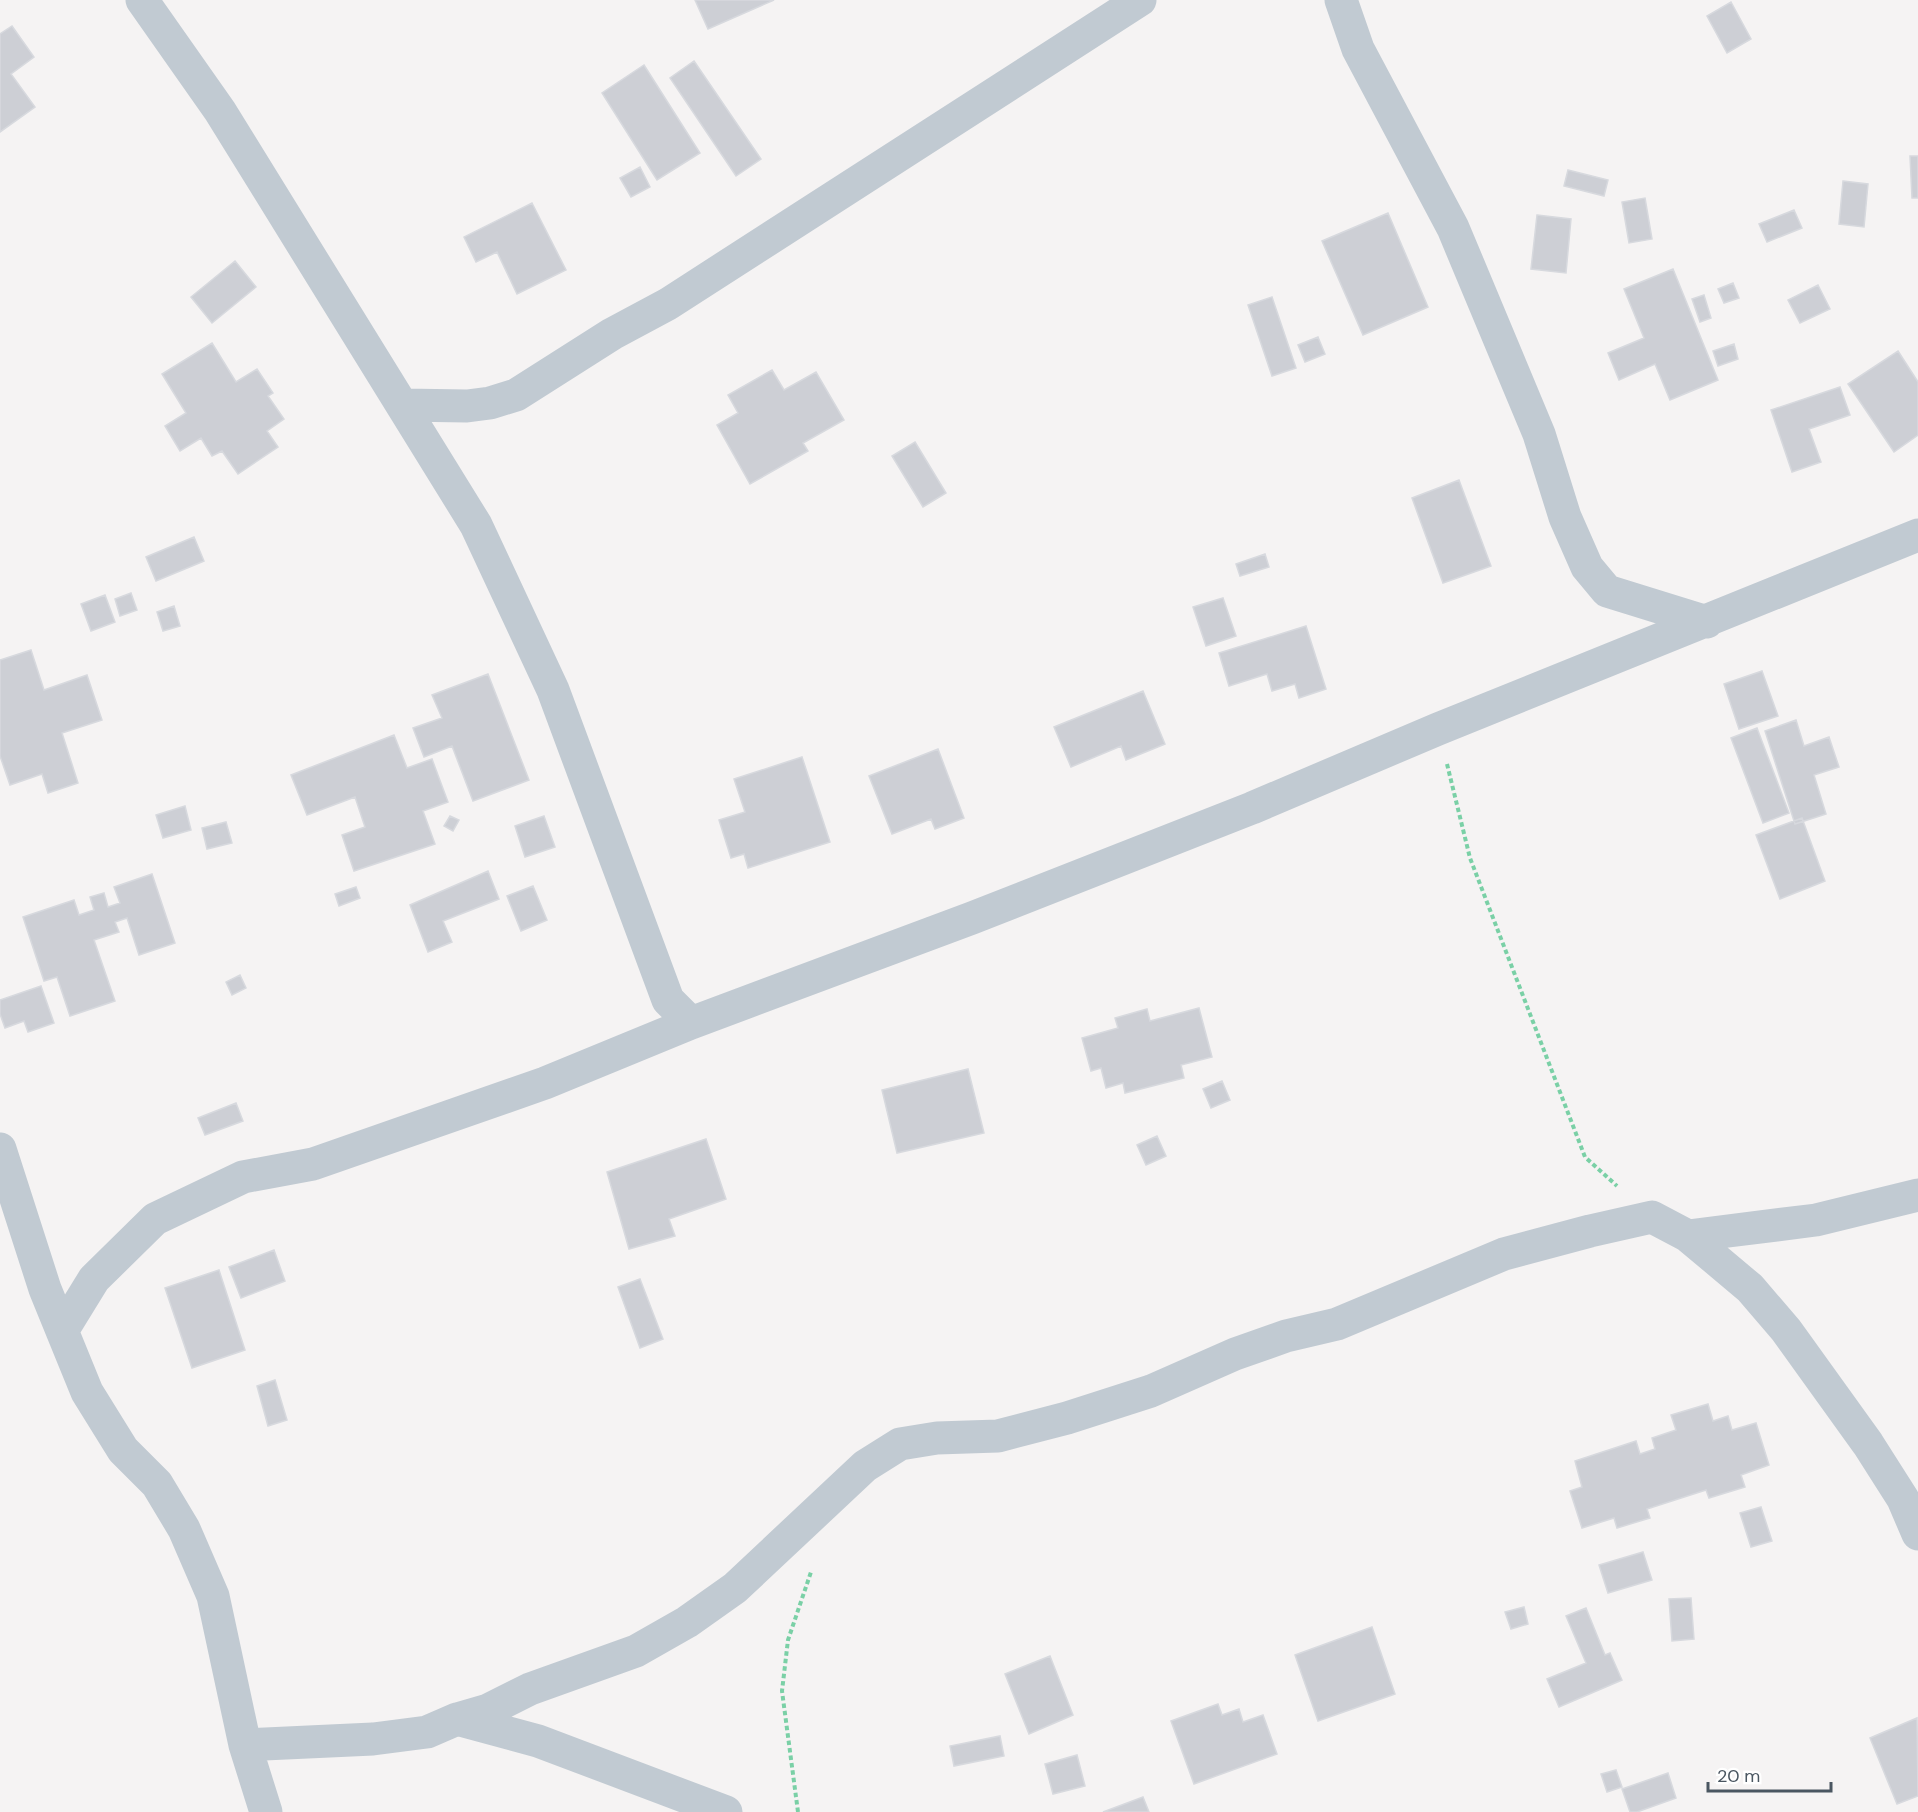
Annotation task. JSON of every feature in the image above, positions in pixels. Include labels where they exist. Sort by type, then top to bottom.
[{"type":"street","points":[[142,0],[220,111],[476,525],[553,690],[668,1000],[691,1023]]},
{"type":"street","points":[[403,405],[467,406],[490,403],[516,395],[612,334],[668,304],[1140,0]]},
{"type":"street","points":[[1341,0],[1358,49],[1457,239],[1539,434],[1565,517],[1587,567],[1607,591],[1707,622]]},
{"type":"street","points":[[62,1331],[94,1279],[130,1240],[155,1218],[203,1194],[243,1177],[313,1164],[402,1135],[545,1083],[691,1023],[983,914],[1252,808],[1438,729],[1918,535]]},
{"type":"street","points":[[0,1149],[62,1331],[87,1392],[123,1449],[157,1484],[188,1539],[213,1596],[245,1744],[266,1812]]},
{"type":"street","points":[[1688,1236],[1816,1220],[1918,1195]]},
{"type":"street","points":[[245,1744],[373,1739],[427,1732],[488,1710],[530,1689],[636,1651],[687,1622],[735,1587],[865,1466],[900,1444],[937,1438],[998,1437],[1067,1418],[1151,1391],[1235,1354],[1286,1336],[1336,1324],[1504,1254],[1652,1217],[1688,1236],[1750,1288],[1786,1330],[1874,1454],[1903,1499],[1918,1534]]},
{"type":"street","points":[[458,1719],[538,1741],[726,1812]]},
{"type":"path","points":[[1438,729],[1470,858],[1585,1157],[1652,1217]]},
{"type":"path","points":[[798,1812],[782,1691],[788,1640],[813,1564]]},
{"type":"building","points":[[695,0],[774,0],[708,29]]},
{"type":"building","points":[[1731,2],[1751,39],[1727,53],[1707,16]]},
{"type":"building","points":[[12,26],[34,57],[11,74],[35,107],[0,132],[0,34]]},
{"type":"building","points":[[694,61],[761,159],[736,176],[670,78]]},
{"type":"building","points":[[644,65],[700,153],[657,180],[602,93]]},
{"type":"building","points":[[1910,156],[1918,156],[1918,198],[1912,198]]},
{"type":"building","points":[[640,167],[650,187],[631,197],[620,178]]},
{"type":"building","points":[[1568,170],[1608,180],[1604,196],[1564,186]]},
{"type":"building","points":[[1843,181],[1868,184],[1864,227],[1839,224]]},
{"type":"building","points":[[1645,198],[1652,239],[1629,243],[1622,202]]},
{"type":"building","points":[[532,203],[566,270],[517,294],[497,252],[476,262],[464,237]]},
{"type":"building","points":[[1794,210],[1802,228],[1767,242],[1759,224]]},
{"type":"building","points":[[1388,213],[1428,307],[1363,335],[1322,241]]},
{"type":"building","points":[[1537,215],[1571,219],[1566,273],[1531,269]]},
{"type":"building","points":[[235,261],[256,287],[212,323],[191,297]]},
{"type":"building","points":[[1673,269],[1718,380],[1670,400],[1655,364],[1619,380],[1608,353],[1644,338],[1624,289]]},
{"type":"building","points":[[1733,283],[1739,298],[1724,303],[1718,289]]},
{"type":"building","points":[[1818,285],[1830,309],[1800,323],[1788,300]]},
{"type":"building","points":[[1704,295],[1711,318],[1700,322],[1692,299]]},
{"type":"building","points":[[1272,297],[1296,368],[1272,376],[1248,305]]},
{"type":"building","points":[[1318,337],[1325,354],[1305,362],[1298,345]]},
{"type":"building","points":[[212,343],[236,382],[257,369],[273,393],[268,396],[284,419],[267,431],[278,447],[238,474],[222,451],[212,456],[201,438],[180,451],[165,426],[186,413],[162,374]]},
{"type":"building","points":[[1734,344],[1738,359],[1718,366],[1713,351]]},
{"type":"building","points":[[1898,351],[1918,382],[1918,435],[1894,452],[1848,384]]},
{"type":"building","points":[[772,370],[784,390],[816,372],[844,420],[803,443],[808,451],[750,484],[717,425],[738,413],[728,395]]},
{"type":"building","points":[[1840,387],[1850,415],[1809,429],[1821,462],[1792,472],[1771,410]]},
{"type":"building","points":[[915,442],[946,493],[923,507],[892,456]]},
{"type":"building","points":[[1459,480],[1491,566],[1443,583],[1412,498]]},
{"type":"building","points":[[194,537],[204,561],[156,581],[146,557]]},
{"type":"building","points":[[1265,554],[1269,567],[1240,576],[1236,564]]},
{"type":"building","points":[[131,593],[137,610],[120,616],[115,599]]},
{"type":"building","points":[[105,595],[115,622],[91,631],[81,604]]},
{"type":"building","points":[[1223,598],[1236,636],[1206,646],[1193,607]]},
{"type":"building","points":[[174,606],[180,626],[163,631],[157,612]]},
{"type":"building","points":[[1306,626],[1326,689],[1299,698],[1295,684],[1272,691],[1267,674],[1229,686],[1219,653]]},
{"type":"building","points":[[31,650],[44,690],[87,675],[102,720],[62,733],[78,783],[48,793],[42,774],[10,785],[0,756],[0,660]]},
{"type":"building","points":[[1762,671],[1778,716],[1739,729],[1724,684]]},
{"type":"building","points":[[488,674],[529,780],[473,801],[452,746],[424,757],[413,728],[442,718],[432,695]]},
{"type":"building","points":[[1143,691],[1165,744],[1126,760],[1121,746],[1071,767],[1054,727]]},
{"type":"building","points":[[1796,720],[1804,746],[1829,737],[1839,767],[1814,775],[1826,814],[1795,824],[1765,731]]},
{"type":"building","points":[[1757,728],[1789,813],[1763,823],[1731,738]]},
{"type":"building","points":[[394,735],[407,768],[432,759],[448,802],[423,811],[435,844],[354,871],[342,835],[365,827],[355,797],[307,815],[291,775]]},
{"type":"building","points":[[938,749],[964,818],[935,829],[931,819],[892,834],[869,776]]},
{"type":"building","points":[[802,757],[830,842],[748,868],[744,854],[731,858],[719,820],[745,812],[734,779]]},
{"type":"building","points":[[185,806],[191,830],[163,838],[156,815]]},
{"type":"building","points":[[450,816],[459,820],[453,831],[444,826]]},
{"type":"building","points":[[544,816],[555,847],[525,857],[515,826]]},
{"type":"building","points":[[1802,818],[1825,881],[1780,899],[1756,835]]},
{"type":"building","points":[[226,822],[232,843],[207,849],[202,828]]},
{"type":"building","points":[[488,871],[499,899],[443,921],[452,942],[428,952],[410,905]]},
{"type":"building","points":[[152,874],[175,943],[139,955],[127,918],[115,922],[119,932],[94,940],[115,1001],[70,1016],[57,977],[44,981],[23,917],[74,900],[79,915],[94,910],[90,897],[104,893],[108,907],[120,903],[114,887]]},
{"type":"building","points":[[533,886],[547,920],[521,931],[507,896]]},
{"type":"building","points":[[356,887],[360,898],[339,906],[335,894]]},
{"type":"building","points":[[240,975],[246,988],[232,995],[226,982]]},
{"type":"building","points":[[41,986],[54,1023],[28,1032],[24,1021],[5,1028],[0,1014],[0,1000]]},
{"type":"building","points":[[1199,1008],[1212,1057],[1181,1065],[1184,1078],[1125,1093],[1123,1083],[1106,1088],[1101,1068],[1091,1071],[1082,1038],[1118,1028],[1115,1018],[1147,1009],[1150,1021]]},
{"type":"building","points":[[968,1069],[984,1133],[897,1153],[882,1090]]},
{"type":"building","points":[[1222,1081],[1230,1100],[1211,1108],[1203,1089]]},
{"type":"building","points":[[236,1103],[243,1121],[205,1135],[198,1118]]},
{"type":"building","points":[[1157,1136],[1166,1156],[1146,1165],[1137,1145]]},
{"type":"building","points":[[706,1139],[726,1199],[669,1219],[675,1236],[629,1249],[607,1172]]},
{"type":"building","points":[[274,1250],[285,1281],[241,1298],[229,1267]]},
{"type":"building","points":[[219,1270],[245,1350],[192,1368],[165,1288]]},
{"type":"building","points":[[640,1279],[663,1339],[640,1348],[618,1287]]},
{"type":"building","points":[[275,1380],[287,1420],[268,1426],[257,1386]]},
{"type":"building","points":[[1708,1404],[1713,1421],[1728,1416],[1732,1430],[1756,1423],[1769,1465],[1741,1475],[1745,1487],[1709,1498],[1706,1490],[1647,1509],[1650,1518],[1617,1528],[1614,1518],[1582,1528],[1570,1491],[1582,1487],[1575,1461],[1636,1441],[1640,1454],[1655,1449],[1652,1438],[1676,1430],[1671,1415]]},
{"type":"building","points":[[1761,1507],[1772,1541],[1751,1547],[1740,1513]]},
{"type":"building","points":[[1643,1552],[1652,1580],[1608,1593],[1599,1565]]},
{"type":"building","points":[[1691,1598],[1694,1639],[1672,1641],[1669,1599]]},
{"type":"building","points":[[1524,1607],[1528,1624],[1511,1629],[1505,1612]]},
{"type":"building","points":[[1586,1608],[1605,1655],[1610,1653],[1622,1680],[1559,1707],[1547,1679],[1586,1663],[1566,1616]]},
{"type":"building","points":[[1372,1627],[1395,1694],[1318,1721],[1295,1655]]},
{"type":"building","points":[[1050,1656],[1073,1715],[1029,1734],[1005,1674]]},
{"type":"building","points":[[1218,1704],[1222,1715],[1239,1709],[1243,1722],[1263,1715],[1277,1754],[1194,1784],[1171,1721]]},
{"type":"building","points":[[1917,1718],[1918,1796],[1897,1804],[1870,1738]]},
{"type":"building","points":[[1000,1736],[1004,1756],[954,1766],[950,1746]]},
{"type":"building","points":[[1077,1755],[1085,1786],[1053,1794],[1045,1764]]},
{"type":"building","points":[[1616,1770],[1622,1787],[1607,1792],[1601,1774]]},
{"type":"building","points":[[1668,1773],[1676,1798],[1637,1812],[1630,1812],[1622,1789]]},
{"type":"building","points":[[1143,1797],[1149,1812],[1103,1812]]}]
